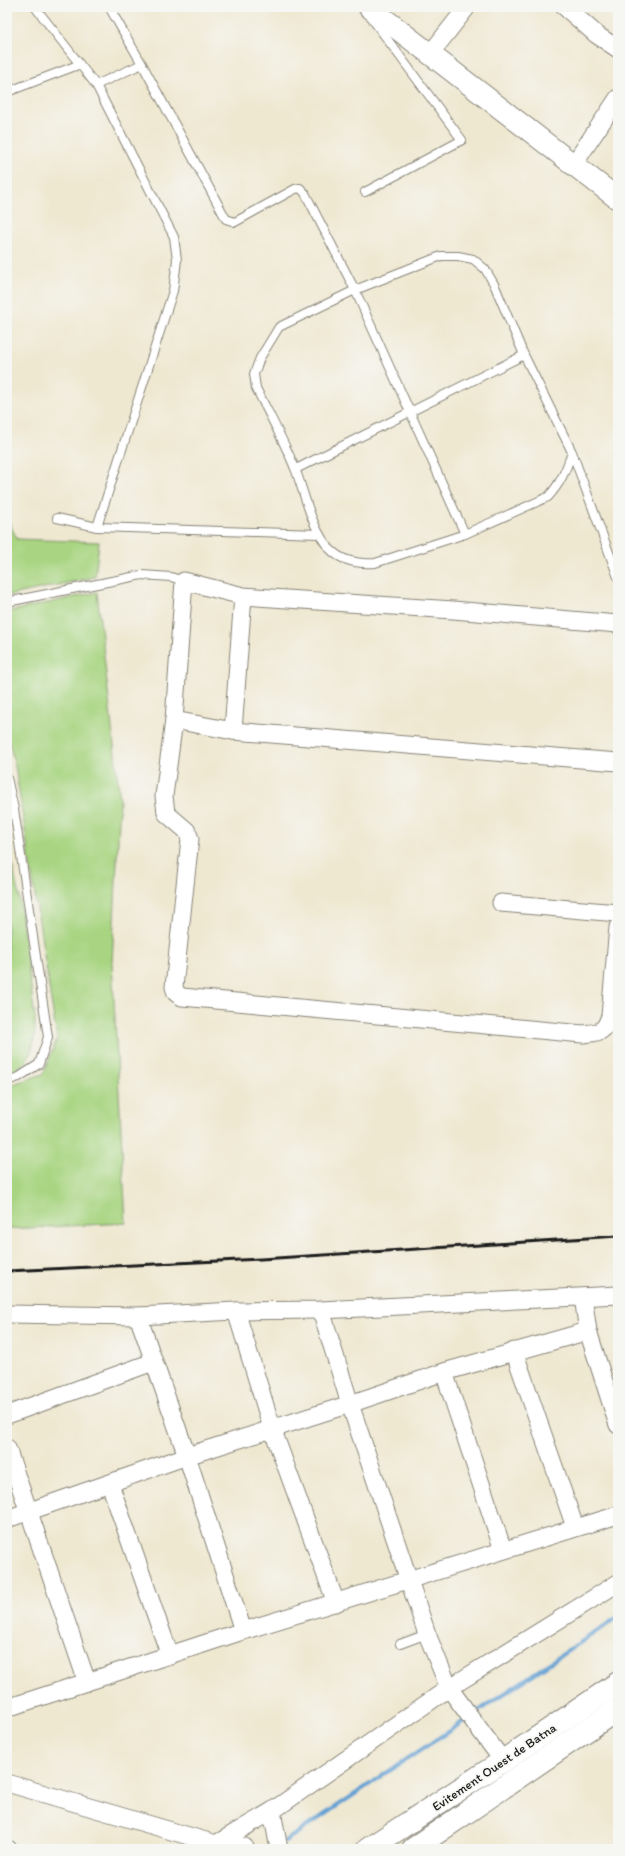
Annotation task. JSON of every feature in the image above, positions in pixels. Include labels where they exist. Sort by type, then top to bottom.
[{"type":"highway","name":"Evitement Ouest de Batna","points":[[368,1849],[503,1761],[618,1683]]},
{"type":"highway","name":"Evitement Ouest de Batna","points":[[413,1849],[618,1709]]},
{"type":"street","points":[[369,7],[618,199]]},
{"type":"street","points":[[431,54],[467,7]]},
{"type":"street","points":[[565,7],[597,35],[618,48]]},
{"type":"street","points":[[574,164],[618,98]]},
{"type":"street","points":[[618,624],[453,610],[243,596],[184,581],[174,720],[164,796],[166,813],[187,831],[190,839],[174,987],[176,993],[182,997],[427,1021],[583,1034],[599,1032],[606,1027],[610,1016],[618,927]]},
{"type":"street","points":[[233,731],[243,596]]},
{"type":"street","points":[[174,720],[233,731],[618,762]]},
{"type":"street","points":[[501,902],[618,913]]},
{"type":"street","points":[[7,1314],[138,1316],[236,1311],[321,1310],[618,1295]]},
{"type":"street","points":[[582,1297],[588,1331],[618,1425]]},
{"type":"street","points":[[321,1310],[350,1404],[427,1634],[454,1694],[503,1761]]},
{"type":"street","points":[[236,1311],[272,1428],[336,1603]]},
{"type":"street","points":[[138,1316],[187,1456],[243,1631]]},
{"type":"street","points":[[7,1519],[187,1456],[350,1404],[444,1372],[588,1331]]},
{"type":"street","points":[[514,1351],[575,1527]]},
{"type":"street","points":[[7,1415],[153,1362]]},
{"type":"street","points":[[444,1372],[503,1550]]},
{"type":"street","points":[[7,1448],[87,1682]]},
{"type":"street","points":[[110,1484],[170,1656]]},
{"type":"street","points":[[7,1708],[243,1631],[409,1581],[575,1527],[618,1515]]},
{"type":"street","points":[[7,1783],[228,1847],[272,1811],[454,1694],[618,1583]]},
{"type":"street","points":[[272,1811],[279,1849]]},
{"type":"lane","points":[[35,7],[78,65],[96,85],[174,236],[177,260],[173,291],[97,527]]},
{"type":"lane","points":[[109,7],[142,64],[226,219],[235,222],[295,189],[300,188],[305,193],[355,290],[465,534]]},
{"type":"lane","points":[[363,7],[462,140],[365,192]]},
{"type":"lane","points":[[96,85],[142,64]]},
{"type":"lane","points":[[7,92],[78,65]]},
{"type":"lane","points":[[572,452],[565,474],[558,486],[548,497],[465,534],[375,562],[362,564],[346,559],[330,550],[319,534],[296,469],[256,388],[254,374],[268,341],[279,327],[355,290],[441,256],[458,256],[472,259],[485,270],[494,284],[524,354],[572,452],[618,577]]},
{"type":"lane","points":[[296,469],[524,354]]},
{"type":"lane","points":[[57,518],[97,527],[319,534]]},
{"type":"lane","points":[[7,602],[142,575],[171,576],[184,581]]},
{"type":"lane","points":[[7,778],[48,1037],[39,1064],[19,1077],[7,1081]]},
{"type":"lane","points":[[400,1644],[427,1634]]},
{"type":"green space","points":[[7,518],[17,539],[99,542],[95,577],[7,596]]},
{"type":"green space","points":[[97,592],[120,800],[112,963],[126,1223],[7,1229],[7,1086],[43,1074],[57,1039],[15,766],[7,734],[7,612]]},
{"type":"green space","points":[[7,854],[12,864],[19,895],[35,1019],[31,1052],[22,1065],[16,1070],[7,1074]]},
{"type":"waterway","points":[[474,1714],[618,1617]]},
{"type":"waterway","points":[[285,1841],[467,1719]]},
{"type":"railway","points":[[7,1271],[261,1259],[618,1236]]}]
